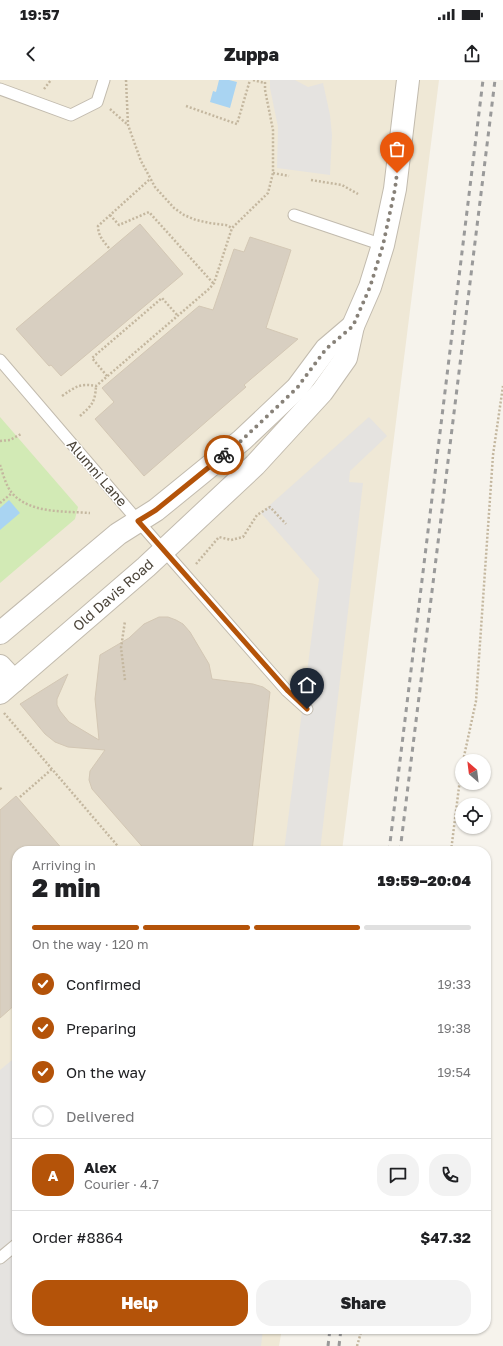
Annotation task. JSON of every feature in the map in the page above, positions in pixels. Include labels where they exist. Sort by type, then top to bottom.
[{"type":"street","name":"Old Davis Road","points":[[4,688],[164,551],[255,465],[322,392],[346,358],[353,326],[370,287],[383,245],[395,189],[408,80]]},
{"type":"street","name":"Old Davis Road","points":[[0,633],[118,534],[156,510],[242,440],[297,388],[326,349],[353,326]]},
{"type":"lane","points":[[0,89],[71,115],[97,102],[104,80]]},
{"type":"lane","points":[[294,215],[350,232],[383,245]]},
{"type":"lane","name":"Alumni Lane","points":[[0,360],[164,551],[288,691],[307,709]]},
{"type":"lane","points":[[0,1258],[12,1248]]},
{"type":"path","points":[[126,80],[128,125],[141,161],[150,179],[164,198],[184,215],[210,224],[226,225],[232,228]]},
{"type":"path","points":[[80,416],[92,405],[95,398],[96,386],[214,284],[232,228],[268,193],[273,173],[273,130],[265,81],[251,80],[237,124],[186,106]]},
{"type":"path","points":[[97,102],[112,110],[128,125]]},
{"type":"path","points":[[273,173],[289,176]]},
{"type":"path","points":[[109,248],[101,238],[98,231],[98,226],[150,179]]},
{"type":"path","points":[[311,180],[342,185],[358,194]]},
{"type":"path","points":[[110,215],[119,225],[149,212],[214,284]]},
{"type":"path","points":[[107,376],[92,358],[162,298],[178,316]]},
{"type":"path","points":[[62,396],[74,388],[85,384],[96,386]]},
{"type":"path","points":[[464,754],[476,701],[493,455],[503,386]]},
{"type":"path","points":[[0,441],[10,440],[21,434]]},
{"type":"path","points":[[0,465],[12,493],[26,505],[55,512],[90,513]]},
{"type":"path","points":[[0,503],[12,493]]},
{"type":"path","points":[[194,566],[219,538],[231,540],[243,537],[257,515],[270,507],[286,524]]},
{"type":"path","points":[[125,621],[121,648],[125,680]]},
{"type":"path","points":[[4,688],[52,769],[118,846]]},
{"type":"path","points":[[20,796],[52,769]]},
{"type":"path","points":[[452,846],[459,790]]},
{"type":"path","points":[[357,1346],[361,1334]]},
{"type":"shaded area","points":[[0,80],[439,80],[343,846],[12,846],[12,1334],[281,1334],[279,1346],[0,1346]]},
{"type":"shaded area","points":[[270,80],[295,80],[308,87],[323,83],[330,115],[332,135],[330,175],[277,168],[278,127],[270,88]]},
{"type":"shaded area","points":[[369,417],[387,436],[350,471],[349,482],[363,483],[321,846],[285,846],[319,579],[261,513]]},
{"type":"shaded area","points":[[12,1060],[12,1334],[262,1334],[261,1346],[0,1346],[0,1070]]},
{"type":"green space","points":[[0,417],[78,507],[75,519],[0,583]]},
{"type":"water","points":[[219,80],[237,82],[230,108],[210,102],[213,91],[216,92]]},
{"type":"water","points":[[9,500],[20,513],[0,530],[0,508]]},
{"type":"building","points":[[140,224],[183,274],[61,376],[51,365],[49,366],[16,329]]},
{"type":"building","points":[[250,237],[291,250],[266,328],[298,339],[244,385],[246,387],[144,476],[95,419],[114,402],[102,388],[199,306],[213,310],[234,249],[244,252]]},
{"type":"building","points":[[159,617],[168,617],[176,620],[183,624],[190,632],[209,664],[212,679],[253,684],[263,687],[270,692],[253,846],[142,846],[92,789],[89,780],[90,771],[105,750],[68,747],[55,742],[45,734],[20,704],[68,674],[57,699],[57,705],[69,722],[99,740],[95,699],[100,655],[129,638],[144,624]]},
{"type":"building","points":[[16,796],[60,846],[12,846],[12,1007],[0,1018],[0,810]]},
{"type":"railway","points":[[390,846],[483,80]]},
{"type":"railway","points":[[401,846],[495,80]]},
{"type":"railway","points":[[328,1346],[329,1334]]},
{"type":"railway","points":[[339,1346],[340,1334]]},
{"type":"way so far","points":[[224,455],[297,388],[326,349],[353,326],[370,287],[383,245],[397,173]]},
{"type":"route","points":[[224,455],[156,510],[138,521],[288,691],[307,709]]}]
